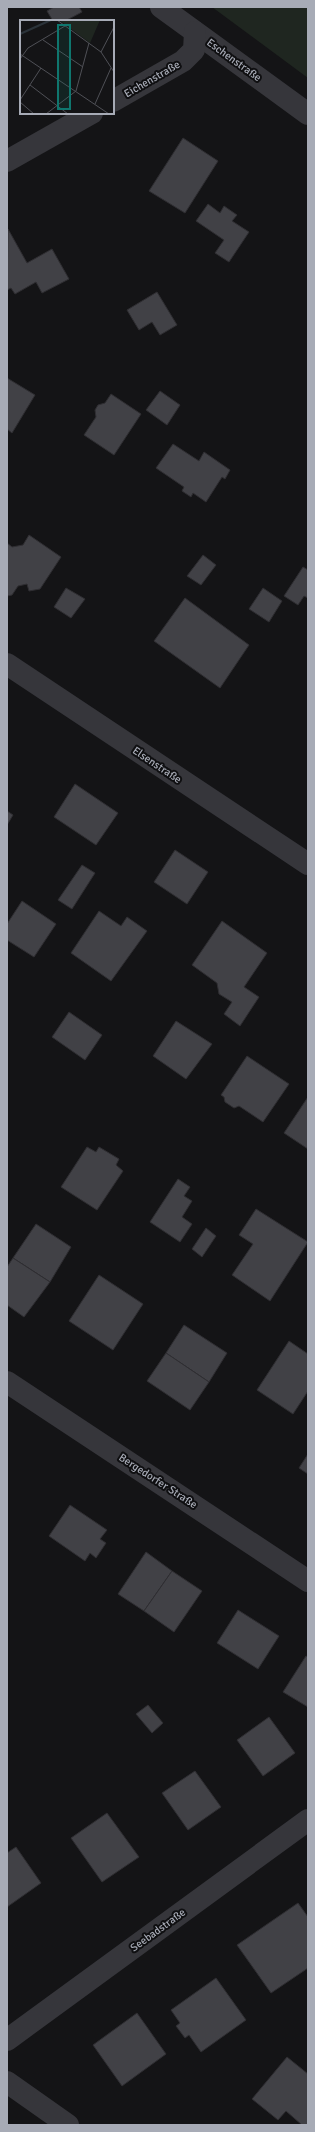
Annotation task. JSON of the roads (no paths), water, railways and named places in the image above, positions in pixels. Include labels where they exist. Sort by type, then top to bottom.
[{"type":"street","name":"Eschenstraße","points":[[161,7],[308,114]]},
{"type":"street","name":"Eichenstraße","points":[[114,100],[183,61],[194,50],[195,32]]},
{"type":"street","points":[[7,161],[90,114]]},
{"type":"street","name":"Elsenstraße","points":[[7,664],[308,864]]},
{"type":"street","name":"Bergedorfer Straße","points":[[7,1382],[308,1581]]},
{"type":"street","name":"Seebadstraße","points":[[7,2040],[308,1820]]},
{"type":"street","points":[[7,2082],[68,2125]]}]
